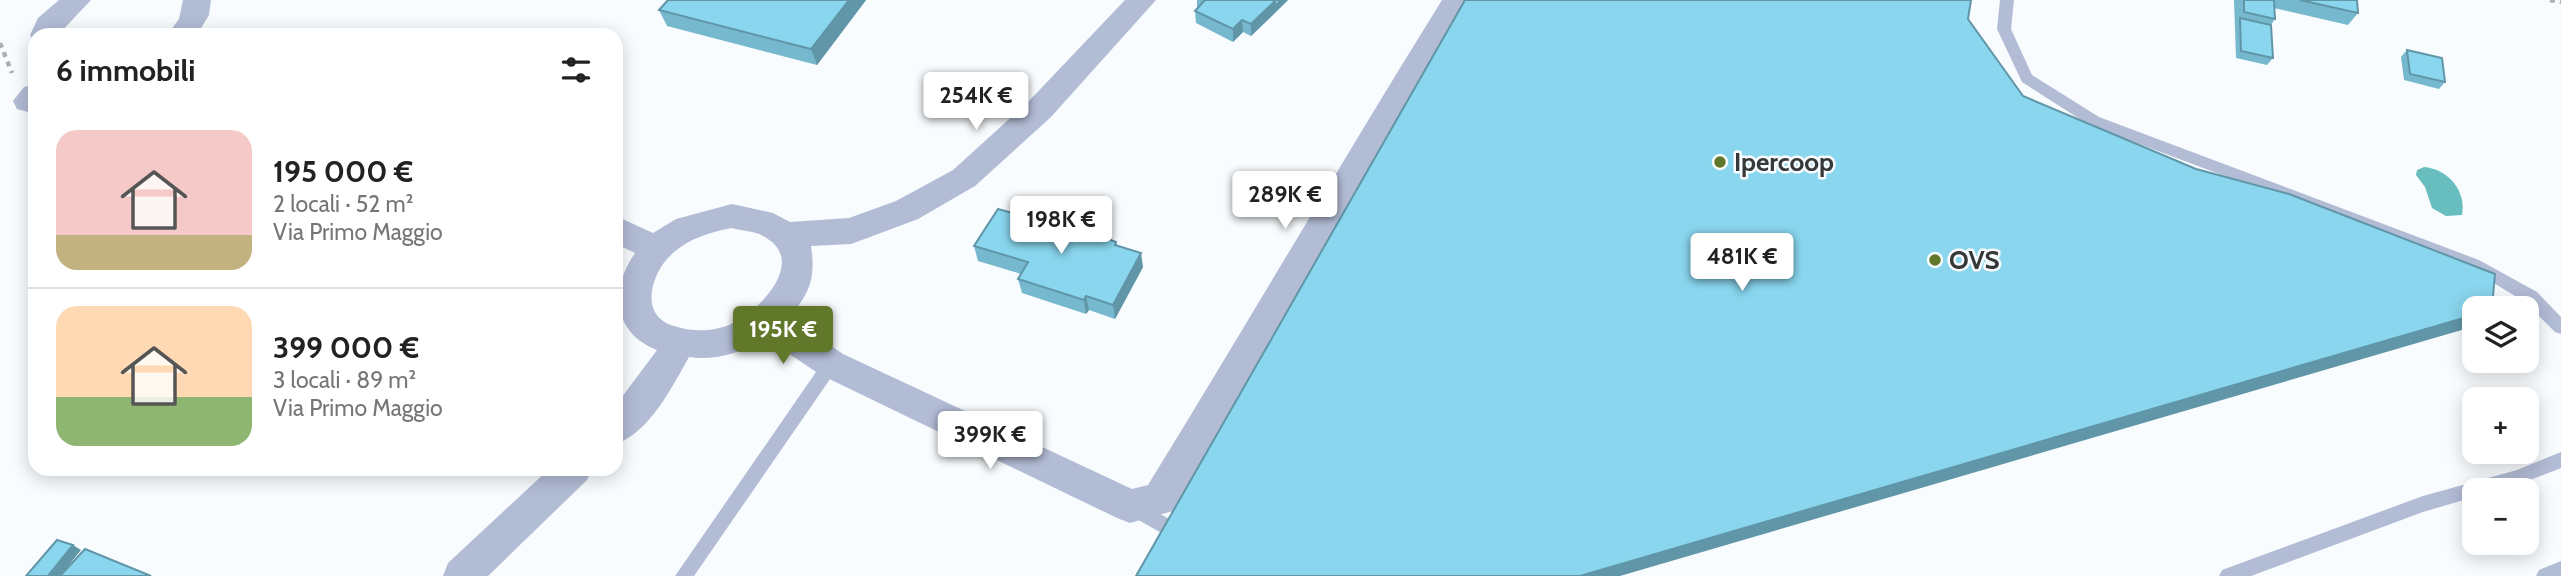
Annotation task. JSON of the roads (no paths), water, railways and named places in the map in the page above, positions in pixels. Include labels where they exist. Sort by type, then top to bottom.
[{"type":"street","points":[[188,28],[197,11],[197,0]]},
{"type":"street","points":[[787,235],[851,231],[906,210],[964,178],[1040,109],[1142,0]]},
{"type":"street","points":[[768,321],[831,364],[1154,512],[1252,346],[1327,211],[1457,0]]},
{"type":"street","points":[[47,28],[64,2]]},
{"type":"street","points":[[732,216],[753,218],[772,225],[787,235],[796,250],[799,266],[795,285],[785,303],[768,321],[726,341],[701,345],[679,344],[659,336],[644,324],[636,308],[634,290],[639,272],[657,249],[687,227],[709,219],[732,216]]},
{"type":"street","points":[[623,232],[657,249]]},
{"type":"street","points":[[623,422],[660,376],[679,344]]},
{"type":"street","points":[[462,576],[567,476]]},
{"type":"lane","points":[[2007,0],[2004,29],[2026,78],[2094,121],[2474,264],[2531,297],[2561,327]]},
{"type":"lane","points":[[684,576],[831,364]]},
{"type":"lane","points":[[2228,576],[2423,504],[2519,477],[2561,460]]},
{"type":"lane","points":[[2545,576],[2561,569]]},
{"type":"water","points":[[2424,167],[2441,172],[2454,183],[2462,198],[2462,215],[2446,216],[2432,208],[2425,187],[2416,175],[2417,170]]},
{"type":"place","name":"Ipercoop","points":[[1720,162]]},
{"type":"place","name":"OVS","points":[[1935,260]]}]
